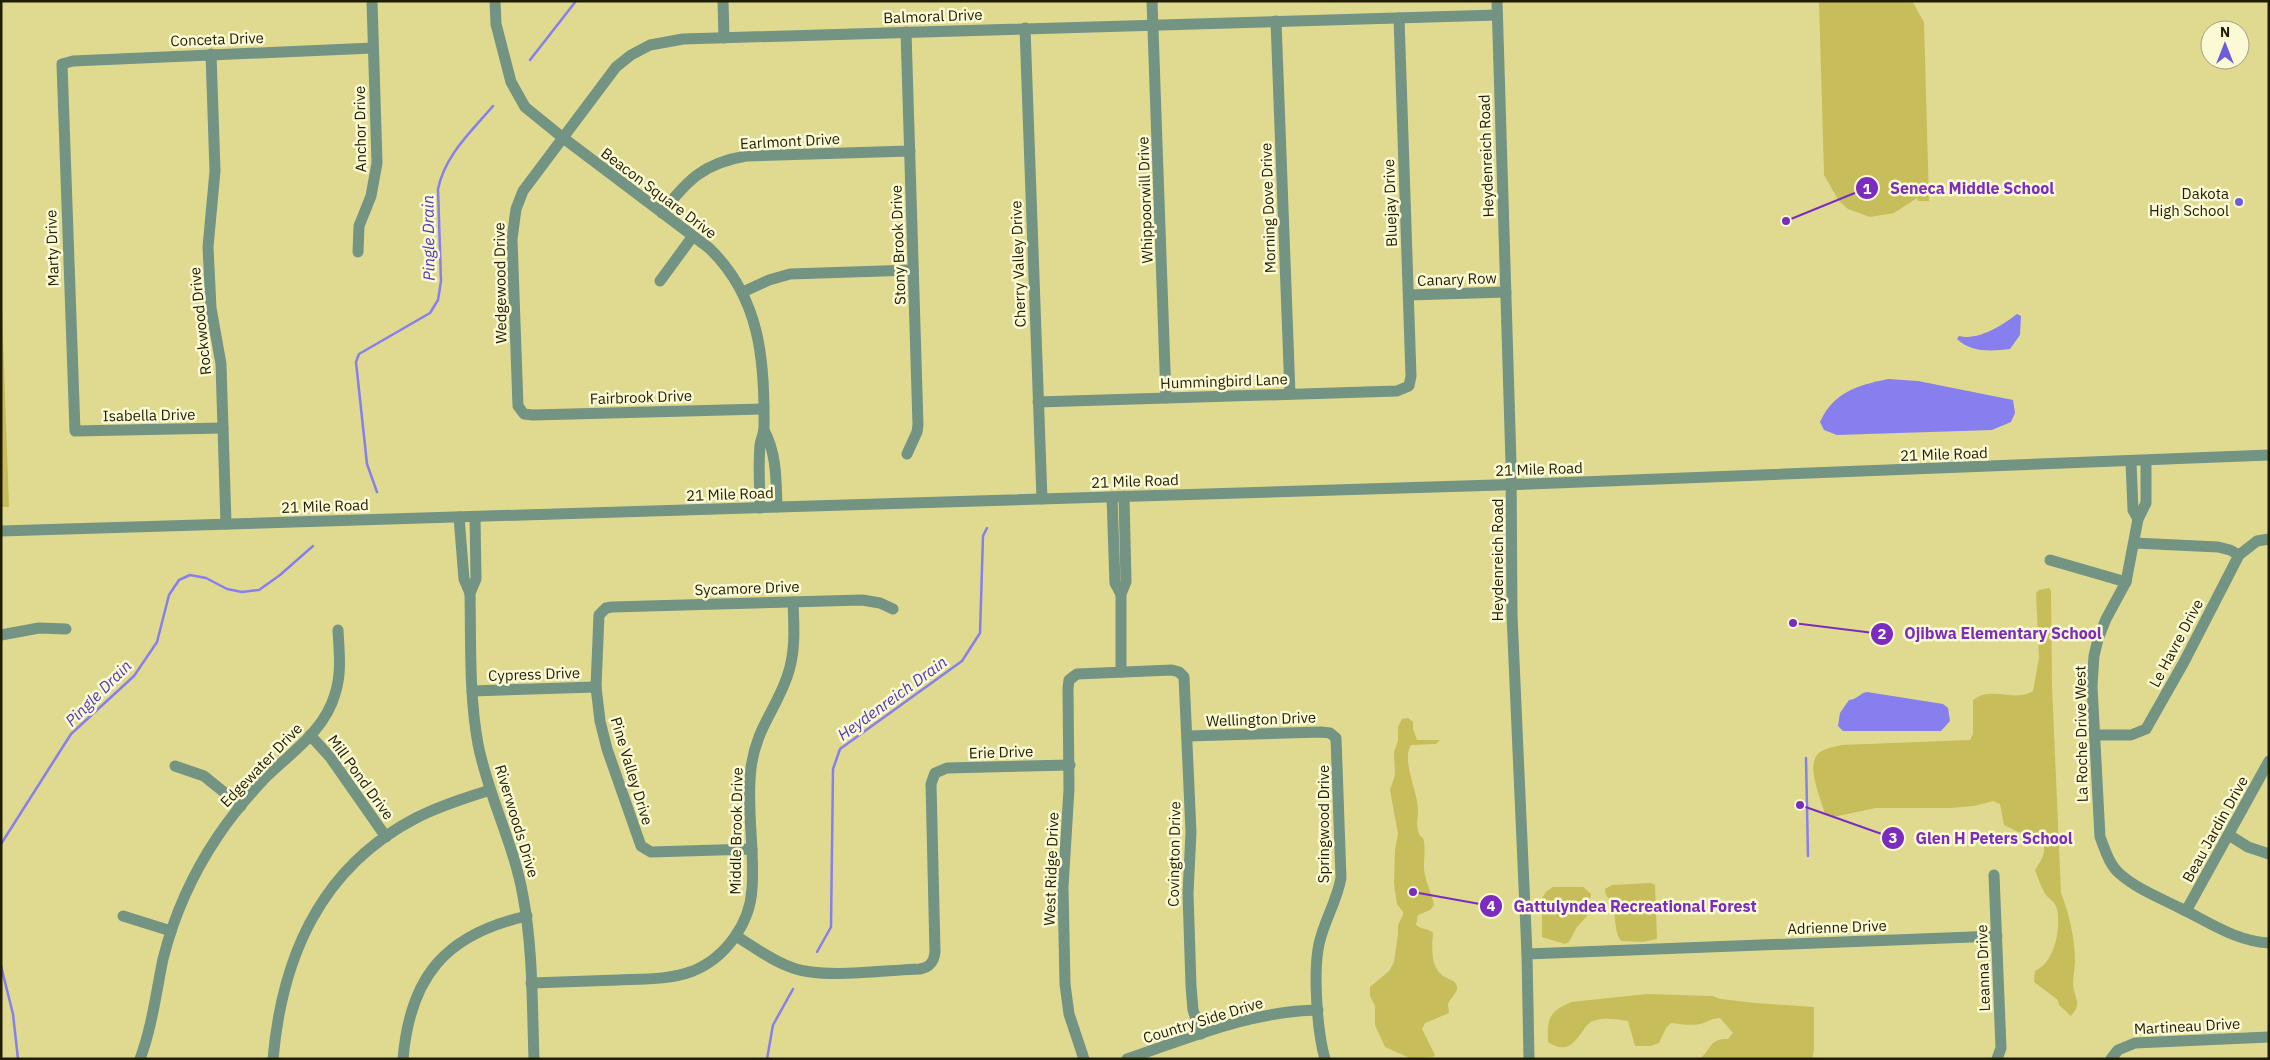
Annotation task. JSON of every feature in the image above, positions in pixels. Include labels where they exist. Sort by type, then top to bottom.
[{"type":"street","name":"Anchor Drive","points":[[358,252],[358,226],[371,196],[376,176],[372,1]]},
{"type":"street","name":"Beacon Square Drive","points":[[495,1],[496,24],[511,82],[525,107],[693,236],[718,258],[743,292],[752,311],[758,334],[761,359],[764,430],[760,445],[760,508]]},
{"type":"street","points":[[722,1],[724,38]]},
{"type":"street","name":"Whippoorwill Drive","points":[[1152,1],[1166,398]]},
{"type":"street","name":"Heydenreich Road","points":[[1497,1],[1512,485],[1512,615],[1527,954],[1529,1059]]},
{"type":"street","name":"Balmoral Drive","points":[[562,137],[616,66],[631,55],[661,42],[683,39],[1497,15]]},
{"type":"street","name":"Bluejay Drive","points":[[1399,18],[1412,376],[1409,386]]},
{"type":"street","name":"Morning Dove Drive","points":[[1276,21],[1290,394]]},
{"type":"street","name":"Cherry Valley Drive","points":[[1025,28],[1042,499]]},
{"type":"street","name":"Stony Brook Drive","points":[[906,32],[918,425],[908,454]]},
{"type":"street","name":"Conceta Drive","points":[[62,64],[73,61],[373,48]]},
{"type":"street","name":"Rockwood Drive","points":[[211,54],[215,171],[208,230],[208,257],[211,308],[221,364],[226,524]]},
{"type":"street","name":"Marty Drive","points":[[62,64],[75,431]]},
{"type":"street","name":"Wedgewood Drive","points":[[521,412],[518,402],[512,239],[514,219],[523,190],[562,137]]},
{"type":"street","name":"Earlmont Drive","points":[[662,213],[682,188],[696,175],[725,160],[746,156],[910,151]]},
{"type":"street","points":[[660,280],[693,236]]},
{"type":"street","points":[[743,292],[768,280],[790,274],[913,270]]},
{"type":"street","name":"Canary Row","points":[[1409,295],[1506,292]]},
{"type":"street","name":"Hummingbird Lane","points":[[1038,402],[1397,391],[1409,386]]},
{"type":"street","name":"Fairbrook Drive","points":[[521,412],[533,416],[763,409]]},
{"type":"street","name":"Isabella Drive","points":[[75,431],[223,428]]},
{"type":"street","name":"Beacon Square Drive","points":[[764,430],[771,443],[775,466],[777,507]]},
{"type":"street","name":"21 Mile Road","points":[[1,531],[1512,485],[2131,462],[2269,455]]},
{"type":"street","name":"La Roche Drive West","points":[[2146,461],[2146,503],[2138,519],[2126,582],[2106,619],[2094,656],[2092,686],[2100,837],[2108,858],[2118,873],[2211,925],[2254,942],[2269,943]]},
{"type":"street","name":"La Roche Drive West","points":[[2131,462],[2133,510],[2138,519]]},
{"type":"street","points":[[1121,672],[1121,594],[1126,582],[1124,496]]},
{"type":"street","points":[[1112,497],[1115,583],[1121,594]]},
{"type":"street","name":"Riverwoods Drive","points":[[459,517],[464,579],[470,593],[472,691],[478,744],[490,790],[519,875],[527,916],[534,1059]]},
{"type":"street","name":"Riverwoods Drive","points":[[470,593],[476,579],[475,517]]},
{"type":"street","name":"Le Havre Drive","points":[[2096,735],[2131,735],[2146,729],[2184,662],[2239,555],[2257,541],[2269,539]]},
{"type":"street","points":[[2134,543],[2218,547],[2239,555]]},
{"type":"street","points":[[2050,560],[2126,582]]},
{"type":"street","name":"Sycamore Drive","points":[[602,611],[612,607],[862,600],[880,603],[893,609]]},
{"type":"street","name":"Middle Brook Drive","points":[[531,983],[657,979],[682,975],[711,961],[736,936],[750,901],[752,849],[750,779],[753,757],[763,724],[790,668],[794,644],[793,602]]},
{"type":"street","name":"Pine Valley Drive","points":[[602,611],[597,624],[596,687],[600,721],[607,749],[638,842],[644,849],[651,852],[752,849]]},
{"type":"street","points":[[1,635],[39,628],[66,629]]},
{"type":"street","name":"Edgewater Drive","points":[[140,1059],[151,1020],[171,931],[185,895],[204,858],[241,806],[265,778],[310,736],[328,712],[336,693],[340,665],[338,630]]},
{"type":"street","name":"Covington Drive","points":[[1121,672],[1172,670],[1182,674],[1186,685],[1191,832],[1188,894],[1191,986],[1193,1010],[1201,1034]]},
{"type":"street","name":"West Ridge Drive","points":[[1084,1059],[1069,1014],[1065,984],[1063,887],[1070,765],[1068,688],[1071,678],[1082,673],[1121,672]]},
{"type":"street","name":"Cypress Drive","points":[[472,691],[596,687]]},
{"type":"street","name":"Wellington Drive","points":[[1188,736],[1322,732],[1334,736]]},
{"type":"street","name":"Mill Pond Drive","points":[[310,736],[330,757],[386,837]]},
{"type":"street","name":"Springwood Drive","points":[[1325,1059],[1320,1040],[1318,1010],[1317,968],[1319,945],[1339,889],[1342,870],[1338,746],[1334,736]]},
{"type":"street","name":"Beau Jardin Drive","points":[[2186,911],[2269,761]]},
{"type":"street","name":"Erie Drive","points":[[736,936],[781,963],[813,973],[920,969],[931,964],[935,952],[931,784],[935,773],[947,768],[1070,765]]},
{"type":"street","points":[[175,766],[204,776],[241,806]]},
{"type":"street","points":[[273,1059],[284,985],[307,927],[331,890],[353,865],[386,837],[428,813],[490,790]]},
{"type":"street","points":[[2229,835],[2248,846],[2269,854]]},
{"type":"street","name":"Leanna Drive","points":[[1994,875],[2001,1048],[1997,1059]]},
{"type":"street","points":[[123,916],[171,931]]},
{"type":"street","points":[[402,1059],[406,1028],[412,1005],[423,983],[438,963],[456,946],[478,931],[500,922],[527,916]]},
{"type":"street","name":"Adrienne Drive","points":[[1527,954],[1997,936]]},
{"type":"street","name":"Country Side Drive","points":[[1127,1059],[1265,1015],[1318,1010]]},
{"type":"street","name":"Martineau Drive","points":[[2111,1058],[2118,1050],[2135,1043],[2269,1037]]},
{"type":"shaded area","points":[[1819,1],[1912,1],[1924,22],[1929,201],[1918,201],[1917,198],[1894,213],[1870,217],[1848,209],[1839,201],[1824,175]]},
{"type":"shaded area","points":[[1,281],[9,507],[1,507]]},
{"type":"shaded area","points":[[2017,314],[2021,316],[2020,335],[2010,349],[1975,349],[1957,339],[1959,336],[1974,336],[1990,331]]},
{"type":"shaded area","points":[[1888,379],[1918,381],[2013,400],[2015,413],[2011,422],[1992,430],[1837,435],[1824,430],[1820,422],[1832,403],[1857,387]]},
{"type":"shaded area","points":[[2049,588],[2051,591],[2052,686],[2061,893],[2071,926],[2075,953],[2073,984],[2077,1007],[2071,1016],[2059,1005],[2058,1000],[2034,982],[2035,971],[2042,967],[2052,953],[2058,926],[2056,906],[2045,894],[2035,870],[2044,854],[2041,836],[2018,832],[2004,825],[2000,804],[1993,801],[1974,806],[1950,808],[1876,808],[1833,817],[1825,814],[1815,782],[1813,765],[1819,753],[1841,745],[1970,740],[1973,734],[1973,700],[1987,694],[2018,695],[2033,691],[2039,658],[2036,593],[2039,590]]},
{"type":"shaded area","points":[[1867,692],[1943,704],[1948,708],[1950,721],[1941,731],[1843,731],[1838,726],[1840,713],[1849,700]]},
{"type":"shaded area","points":[[1408,718],[1413,722],[1413,729],[1417,740],[1440,740],[1436,744],[1411,745],[1408,751],[1409,767],[1418,810],[1417,823],[1424,843],[1424,870],[1434,905],[1430,910],[1418,915],[1416,925],[1433,933],[1432,944],[1435,966],[1444,977],[1455,982],[1457,987],[1448,1004],[1449,1013],[1425,1023],[1422,1029],[1435,1055],[1433,1057],[1412,1059],[1385,1047],[1375,1025],[1375,1006],[1370,996],[1370,987],[1389,971],[1394,962],[1398,925],[1403,915],[1397,904],[1394,884],[1395,850],[1398,834],[1390,790],[1395,775],[1394,752],[1398,741],[1398,727],[1402,719]]},
{"type":"shaded area","points":[[1651,883],[1655,885],[1657,939],[1643,942],[1621,941],[1617,932],[1612,904],[1606,895],[1605,889],[1612,885]]},
{"type":"shaded area","points":[[1553,887],[1583,887],[1591,894],[1587,916],[1577,927],[1569,942],[1565,944],[1542,937],[1542,898]]},
{"type":"shaded area","points":[[1647,994],[1712,996],[1721,999],[1755,1003],[1814,1007],[1814,1050],[1812,1059],[1700,1059],[1714,1042],[1728,1039],[1733,1033],[1720,1018],[1696,1025],[1671,1023],[1666,1028],[1659,1043],[1650,1046],[1635,1046],[1628,1021],[1610,1019],[1601,1019],[1588,1024],[1570,1045],[1557,1047],[1548,1042],[1548,1027],[1551,1017],[1558,1009],[1571,1002]]},
{"type":"waterway","name":"Pingle Drain","points":[[530,60],[576,1]]},
{"type":"waterway","name":"Pingle Drain","points":[[377,492],[367,464],[356,362],[359,354],[430,313],[438,300],[441,281],[438,189],[441,177],[446,165],[460,144],[493,106]]},
{"type":"waterway","name":"Heydenreich Drain","points":[[817,952],[831,927],[833,769],[840,749],[962,661],[980,633],[983,536],[987,528]]},
{"type":"waterway","name":"Pingle Drain","points":[[1,844],[71,734],[134,676],[157,642],[169,595],[179,580],[190,575],[206,578],[227,589],[242,592],[259,590],[280,575],[313,546]]},
{"type":"waterway","points":[[1806,758],[1808,856]]},
{"type":"waterway","name":"Pingle Drain","points":[[1,966],[13,1014],[18,1059]]},
{"type":"waterway","name":"Heydenreich Drain","points":[[767,1059],[773,1025],[793,989]]},
{"type":"place","name":"Dakota High School","points":[[2239,202]]},
{"type":"place","name":"Seneca Middle School","points":[[1786,221]]},
{"type":"place","name":"Ojibwa Elementary School","points":[[1793,623]]},
{"type":"place","name":"Glen H Peters School","points":[[1800,805]]},
{"type":"place","name":"Gattulyndea Recreational Forest","points":[[1413,892]]}]
